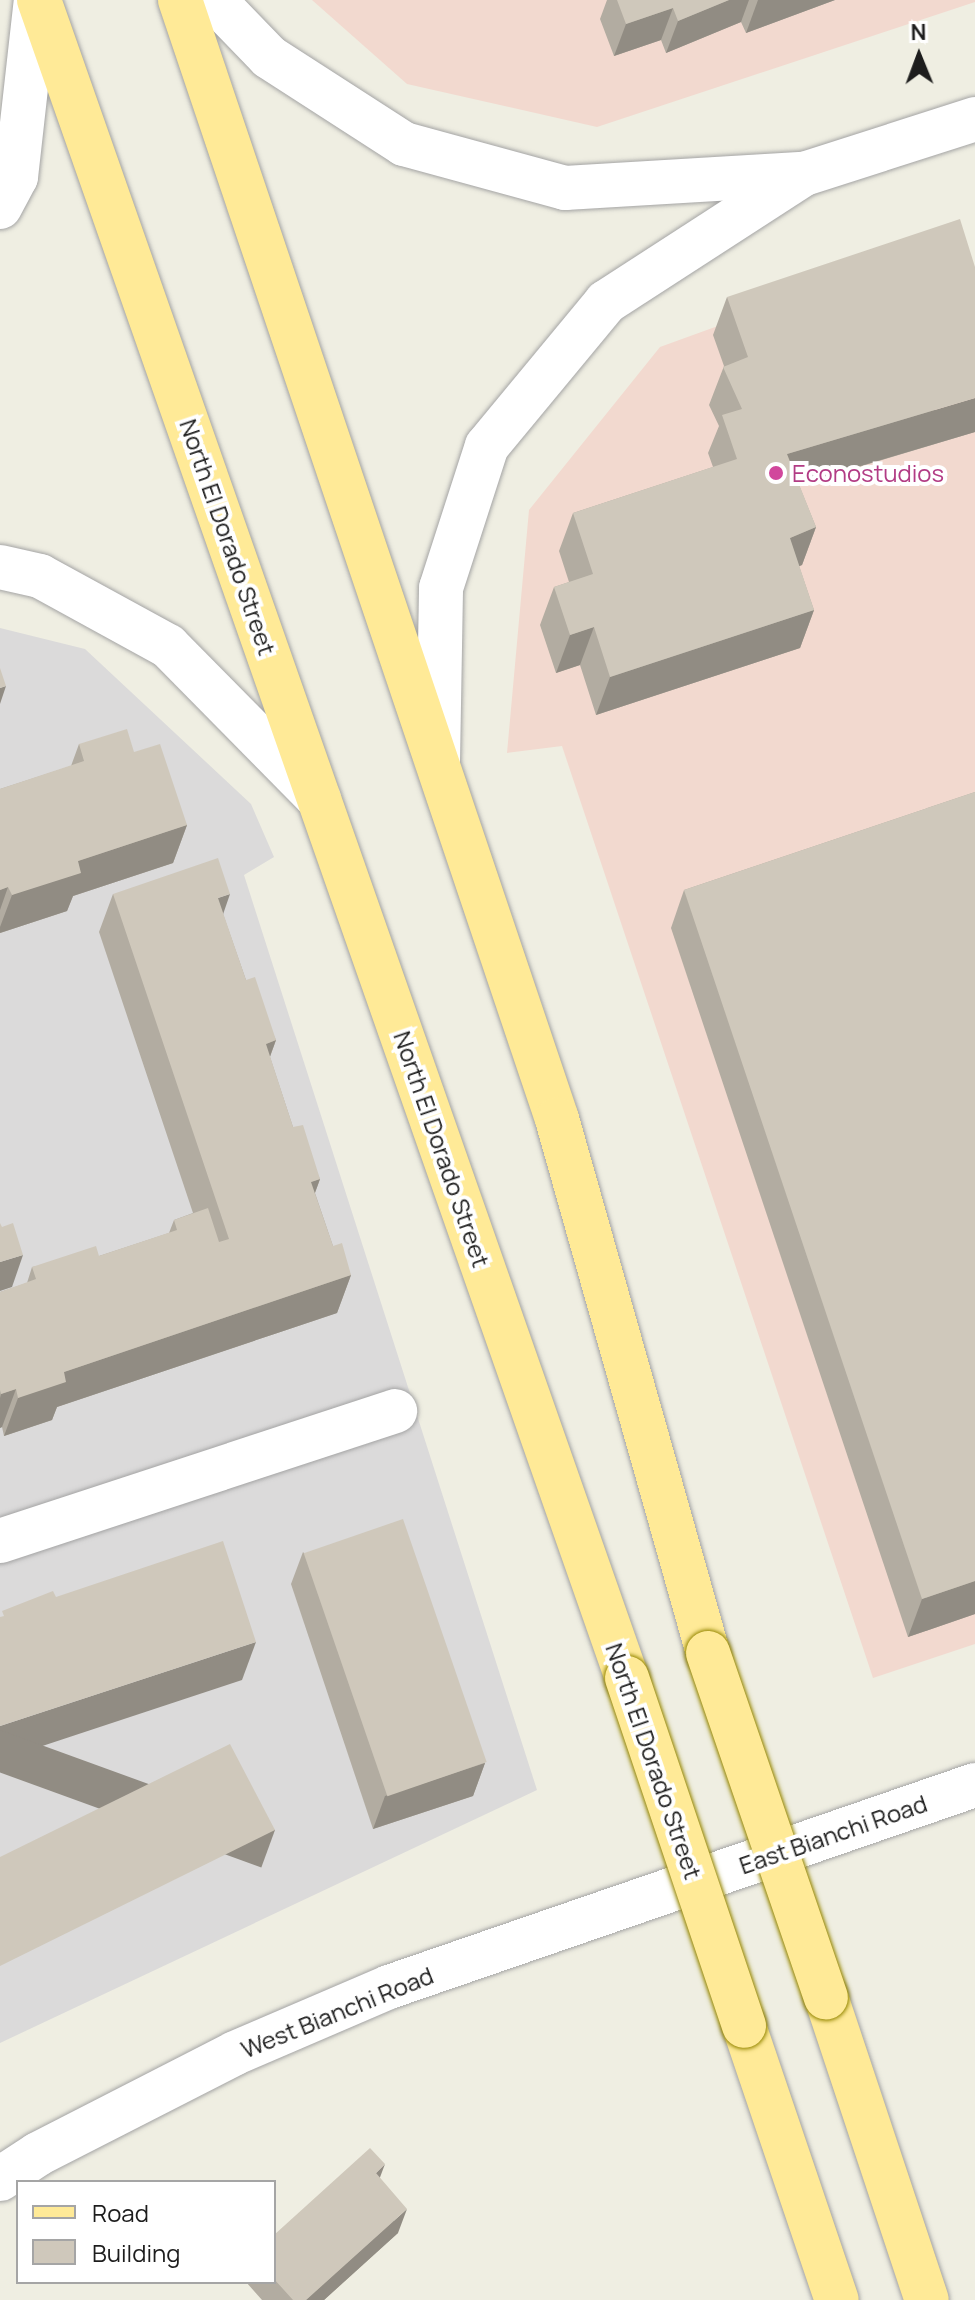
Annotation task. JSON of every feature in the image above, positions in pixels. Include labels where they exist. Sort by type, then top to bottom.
[{"type":"main road","name":"North El Dorado Street","points":[[37,0],[627,1678],[837,2300]]},
{"type":"main road","points":[[180,0],[557,1119],[708,1653],[927,2300]]},
{"type":"street","points":[[0,207],[16,177],[37,0]]},
{"type":"street","points":[[214,0],[269,57],[404,144],[565,188],[804,174],[975,119]]},
{"type":"street","points":[[438,765],[441,588],[487,446],[606,302],[804,174]]},
{"type":"street","points":[[0,567],[40,576],[168,646],[319,799]]},
{"type":"street","points":[[0,1541],[395,1411]]},
{"type":"street","name":"East Bianchi Road","points":[[690,1882],[975,1785]]},
{"type":"street","name":"West Bianchi Road","points":[[0,2179],[235,2053],[389,1987],[690,1882]]},
{"type":"shaded area","points":[[312,0],[975,2],[597,127],[407,84]]},
{"type":"shaded area","points":[[955,240],[975,299],[975,1644],[873,1678],[562,746],[507,753],[529,510],[660,347]]},
{"type":"shaded area","points":[[0,628],[85,649],[251,804],[274,857],[244,875],[537,1790],[0,2043]]},
{"type":"building","points":[[617,0],[729,0],[678,21],[673,8],[626,24]]},
{"type":"building","name":"Econostudios","points":[[960,219],[975,267],[975,398],[787,454],[816,527],[790,538],[814,610],[610,677],[594,627],[570,635],[554,587],[593,574],[573,513],[737,459],[722,415],[742,409],[723,367],[748,357],[727,297]]},
{"type":"building","points":[[0,668],[6,686],[0,688]]},
{"type":"building","points":[[127,729],[134,752],[160,744],[187,825],[78,861],[81,873],[12,895],[8,887],[0,890],[0,789],[84,761],[79,744]]},
{"type":"building","points":[[975,792],[975,1581],[922,1599],[684,890]]},
{"type":"building","points":[[218,858],[230,894],[218,898],[246,980],[255,977],[276,1040],[266,1044],[293,1127],[303,1125],[320,1179],[311,1182],[333,1246],[342,1243],[351,1275],[64,1372],[66,1382],[18,1398],[16,1389],[1,1394],[0,1292],[36,1279],[32,1267],[96,1246],[99,1256],[177,1230],[174,1220],[208,1208],[219,1242],[229,1239],[113,894]]},
{"type":"building","points":[[0,1223],[2,1227],[13,1223],[23,1255],[0,1262]]},
{"type":"building","points":[[403,1519],[487,1762],[387,1796],[304,1553]]},
{"type":"building","points":[[223,1541],[256,1642],[0,1726],[2,1611],[53,1591],[56,1597]]},
{"type":"building","points":[[230,1744],[275,1830],[0,1966],[0,1857]]},
{"type":"building","points":[[370,2148],[385,2164],[376,2173],[407,2209],[306,2300],[293,2300],[276,2281],[276,2233]]},
{"type":"place","name":"Econostudios","points":[[776,473]]}]
